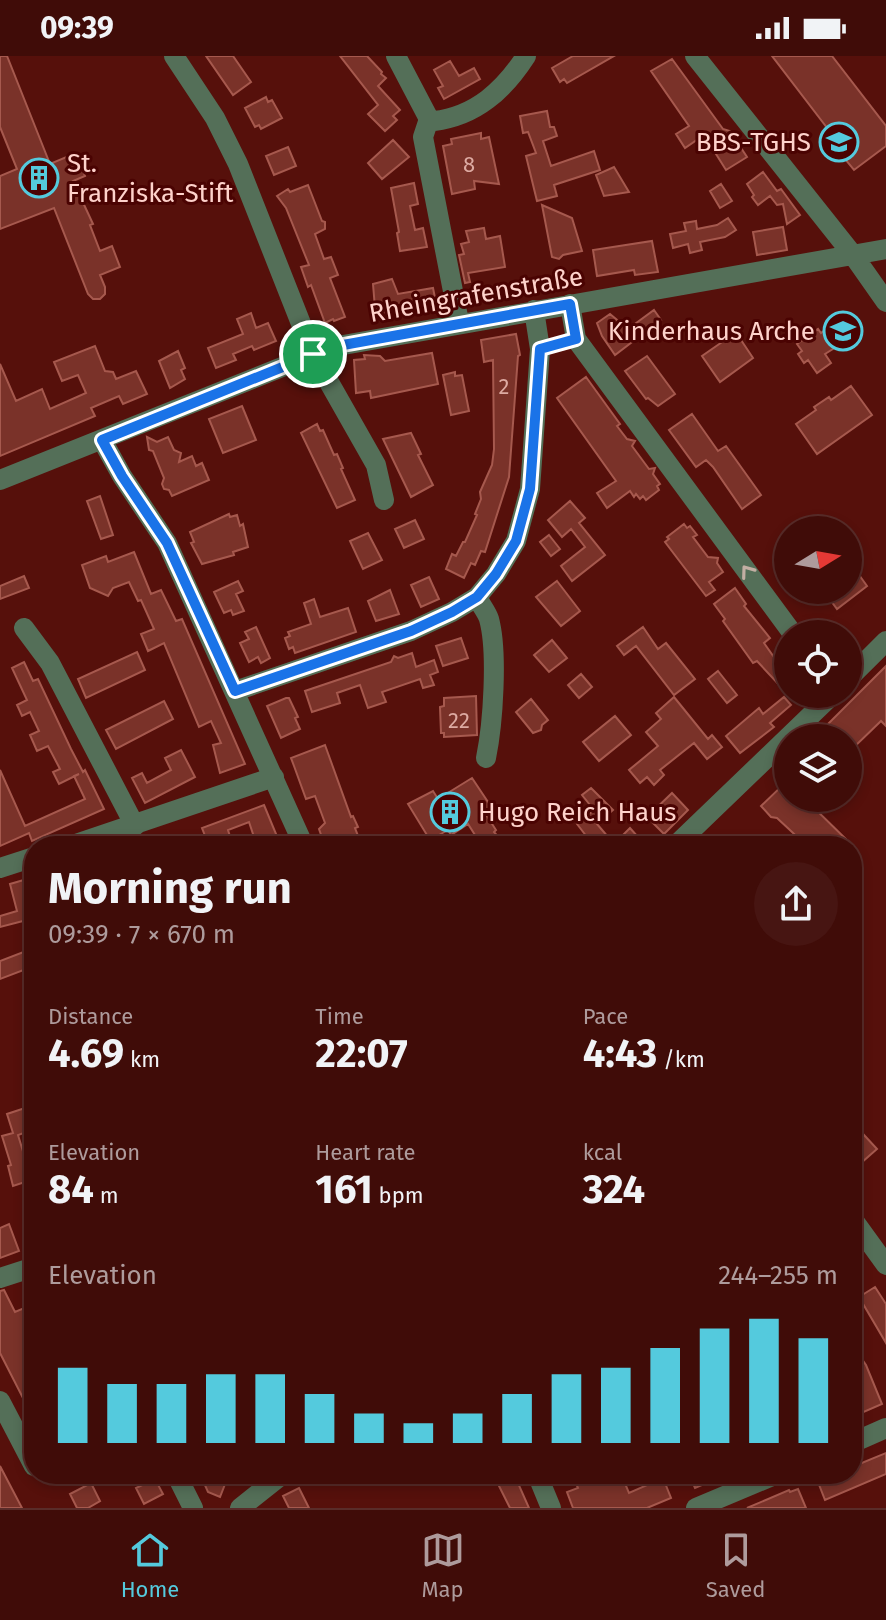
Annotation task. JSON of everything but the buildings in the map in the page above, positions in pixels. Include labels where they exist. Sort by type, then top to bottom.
[{"type":"street","points":[[174,56],[215,118],[238,164],[313,354],[376,465],[384,500]]},
{"type":"street","points":[[396,56],[429,119],[423,137],[459,322]]},
{"type":"street","points":[[429,119],[442,120],[496,95],[526,56]]},
{"type":"street","points":[[695,56],[853,255],[886,302]]},
{"type":"street","name":"Rheingrafenstraße","points":[[0,480],[332,347],[459,322],[886,249]]},
{"type":"street","points":[[570,304],[576,339],[783,620]]},
{"type":"street","points":[[235,691],[411,631],[477,597],[496,574],[516,541],[530,489],[540,349],[534,310]]},
{"type":"street","points":[[540,349],[576,339]]},
{"type":"street","points":[[102,440],[167,543],[300,836]]},
{"type":"street","points":[[477,597],[489,618],[492,656],[491,733],[486,758]]},
{"type":"street","points":[[24,628],[50,663],[135,826]]},
{"type":"street","points":[[862,665],[886,641]]},
{"type":"street","points":[[685,836],[818,708]]},
{"type":"street","points":[[102,836],[274,777]]},
{"type":"street","points":[[0,868],[24,860]]},
{"type":"street","points":[[862,1243],[886,1265]]},
{"type":"street","points":[[0,1278],[24,1270]]},
{"type":"street","points":[[0,1401],[24,1447]]},
{"type":"street","points":[[862,1439],[886,1428]]},
{"type":"street","points":[[181,1484],[193,1508]]},
{"type":"street","points":[[240,1508],[270,1484]]},
{"type":"street","points":[[541,1484],[551,1508]]},
{"type":"street","points":[[696,1508],[727,1502],[759,1484]]},
{"type":"place","name":"BBS-TGHS","points":[[839,142]]},
{"type":"place","name":"St. Franziska-Stift","points":[[39,178]]},
{"type":"place","name":"Kinderhaus Arche","points":[[843,331]]},
{"type":"place","name":"Hugo Reich Haus","points":[[450,812]]},
{"type":"route","points":[[570,304],[576,339],[540,349],[530,489],[516,541],[496,574],[477,597],[411,631],[235,691],[167,543],[102,440],[313,354],[332,347],[459,322],[570,304]]}]
